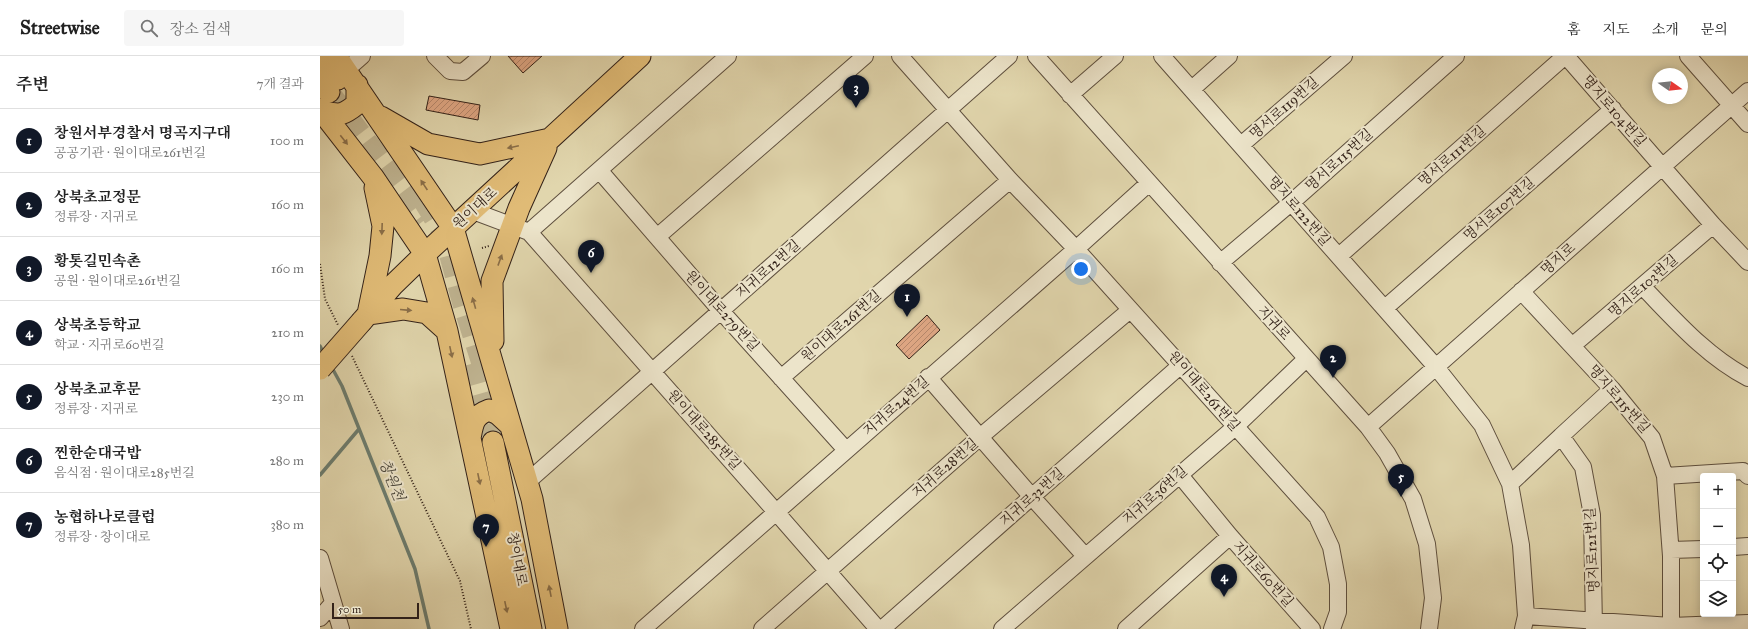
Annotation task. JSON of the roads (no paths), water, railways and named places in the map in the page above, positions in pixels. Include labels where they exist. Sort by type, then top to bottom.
[{"type":"main road","name":"원이대로","points":[[320,369],[393,285],[640,56]]},
{"type":"main road","points":[[320,59],[373,177],[425,254],[447,331],[511,629]]},
{"type":"main road","points":[[333,86],[376,115],[428,144],[480,154],[551,139]]},
{"type":"main road","points":[[376,115],[453,228],[493,368],[503,436]]},
{"type":"main road","points":[[493,368],[492,281],[520,230],[519,208],[551,139]]},
{"type":"main road","points":[[373,177],[383,226],[380,256],[365,318],[403,309],[427,313],[447,331]]},
{"type":"main road","points":[[470,439],[473,424],[478,414],[489,410],[498,414],[503,436],[532,498],[557,629]]},
{"type":"main road","name":"창이대로","points":[[503,436],[531,629]]},
{"type":"main road","name":"창이대로","points":[[503,436],[542,629]]},
{"type":"street","points":[[333,86],[362,56]]},
{"type":"street","points":[[435,56],[450,71],[463,72],[482,56]]},
{"type":"street","points":[[473,211],[520,230],[599,170],[728,56]]},
{"type":"street","points":[[657,237],[865,56]]},
{"type":"street","name":"원이대로261번길","points":[[900,56],[1010,180],[1076,249],[1317,517],[1331,547],[1338,584],[1338,612],[1332,629]]},
{"type":"street","name":"지귀로12번길","points":[[526,483],[1009,56]]},
{"type":"street","name":"지귀로","points":[[1036,56],[1368,427],[1387,453],[1413,499],[1427,544],[1433,598],[1430,629]]},
{"type":"street","points":[[1070,95],[1115,56]]},
{"type":"street","name":"명지로122번길","points":[[1162,56],[1436,367]]},
{"type":"street","points":[[1192,89],[1229,56]]},
{"type":"street","name":"명서로119번길","points":[[1241,145],[1344,56]]},
{"type":"street","name":"명서로115번길","points":[[1220,262],[1292,202],[1456,56]]},
{"type":"street","name":"명지로104번길","points":[[1566,56],[1662,166]]},
{"type":"street","name":"명서로111번길","points":[[1339,256],[1566,56]]},
{"type":"street","points":[[1688,56],[1748,124]]},
{"type":"street","name":"명지로","points":[[1368,427],[1748,91]]},
{"type":"street","name":"명서로107번길","points":[[1385,308],[1613,109]]},
{"type":"street","points":[[1662,166],[1713,225],[1748,262]]},
{"type":"street","name":"원이대로279번길","points":[[599,170],[846,450]]},
{"type":"street","name":"원이대로261번길","points":[[781,378],[1010,180]]},
{"type":"street","name":"지귀로24번길","points":[[643,629],[928,377],[1076,249],[1149,183]]},
{"type":"street","name":"명지로103번길","points":[[1572,346],[1713,225]]},
{"type":"street","name":"원이대로285번길","points":[[520,230],[651,371],[878,629]]},
{"type":"street","points":[[1642,286],[1688,335],[1729,368],[1748,378]]},
{"type":"street","name":"명지로115번길","points":[[1521,291],[1612,389],[1652,438],[1665,476],[1671,550],[1671,627]]},
{"type":"street","name":"지귀로28번길","points":[[762,629],[980,438],[1130,310]]},
{"type":"street","name":"지귀로36번길","points":[[1002,629],[1235,427],[1306,359]]},
{"type":"street","name":"지귀로32번길","points":[[882,629],[1181,365]]},
{"type":"street","points":[[1436,367],[1482,425],[1510,484],[1521,545],[1524,622],[1671,627],[1748,623]]},
{"type":"street","points":[[928,377],[1085,556]]},
{"type":"street","points":[[1510,484],[1612,389]]},
{"type":"street","name":"명지로121번길","points":[[1561,436],[1583,467],[1592,516],[1594,625]]},
{"type":"street","points":[[1665,476],[1742,472],[1748,476]]},
{"type":"street","name":"지귀로60번길","points":[[1179,474],[1230,536],[1312,629]]},
{"type":"street","name":"지귀로60번길","points":[[1126,629],[1230,536]]},
{"type":"street","points":[[1736,547],[1748,546]]},
{"type":"street","points":[[1671,550],[1700,549]]},
{"type":"street","points":[[320,558],[341,629]]},
{"type":"street","points":[[320,618],[333,603]]},
{"type":"waterway","name":"창원천","points":[[320,346],[324,354]]},
{"type":"waterway","name":"창원천","points":[[331,366],[342,386],[415,569],[429,629]]},
{"type":"waterway","points":[[320,475],[359,429]]},
{"type":"tunnel","points":[[329,92],[426,219]]},
{"type":"tunnel","points":[[423,200],[444,234],[463,304],[487,379]]},
{"type":"tunnel","points":[[471,364],[493,442]]},
{"type":"place","name":"황톳길민속촌","points":[[856,108]]},
{"type":"place","name":"찐한순대국밥","points":[[591,273]]},
{"type":"place","name":"창원서부경찰서 명곡지구대","points":[[907,317]]},
{"type":"place","name":"상북초교정문","points":[[1333,378]]},
{"type":"place","name":"상북초교후문","points":[[1401,497]]},
{"type":"place","name":"농협하나로클럽","points":[[486,547]]},
{"type":"place","name":"상북초등학교","points":[[1224,597]]}]
